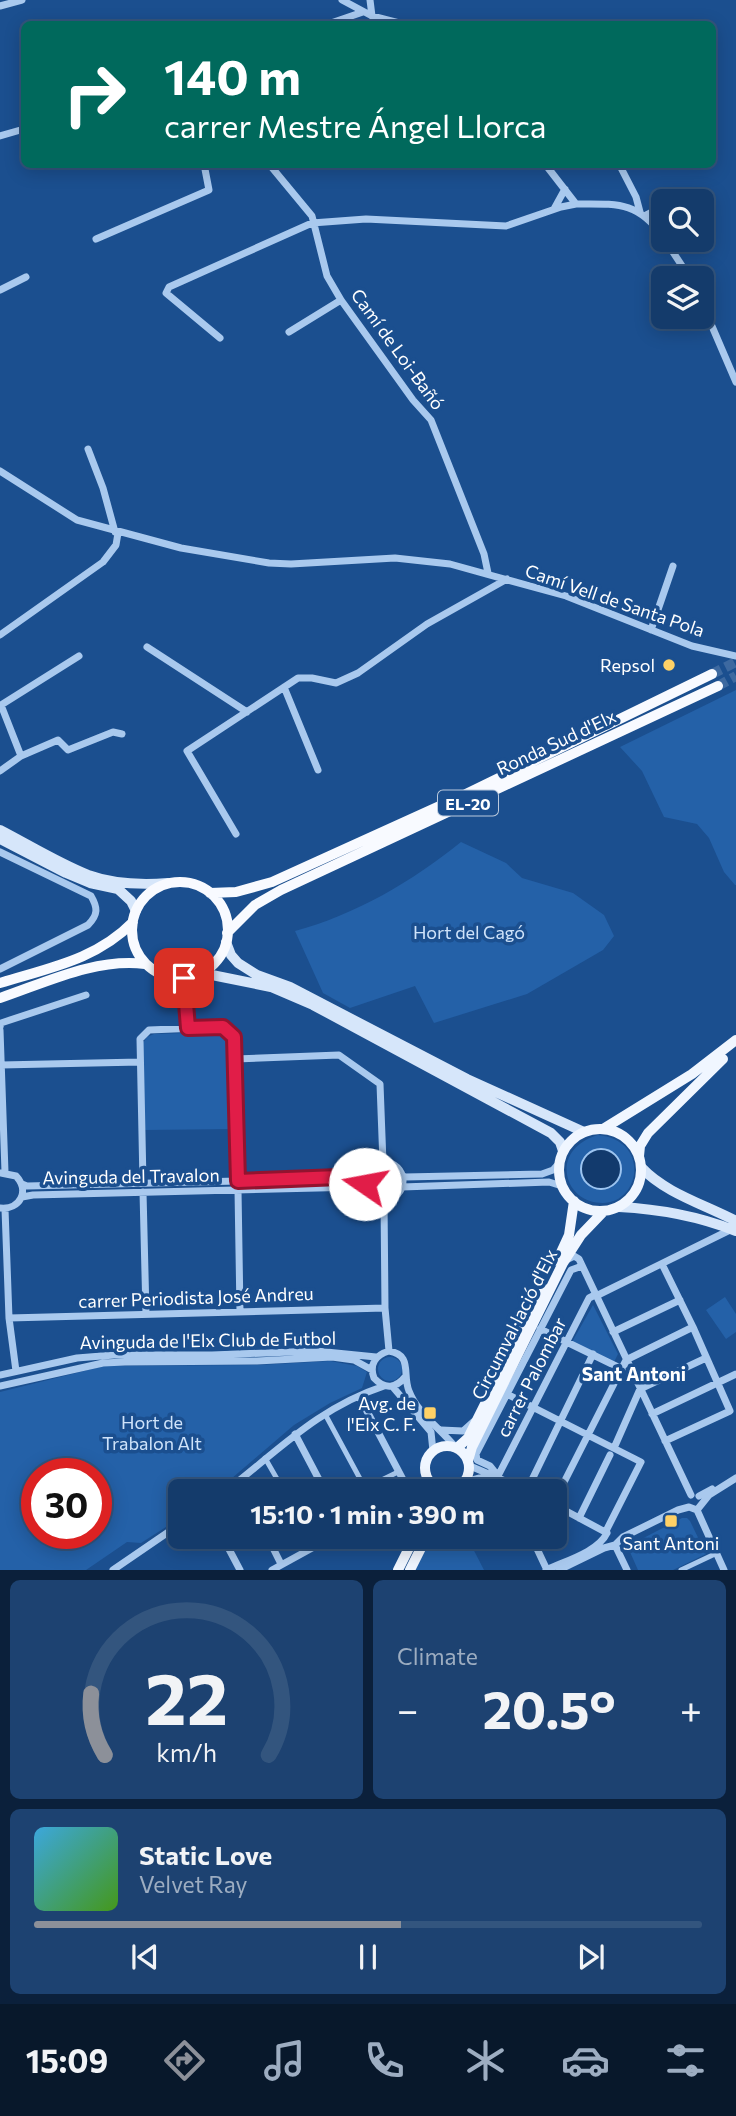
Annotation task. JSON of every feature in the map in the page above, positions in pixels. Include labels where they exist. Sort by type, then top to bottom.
[{"type":"highway","name":"Ronda Sud d'Elx","points":[[209,893],[236,892],[272,882],[466,793],[712,674]]},
{"type":"highway","name":"Ronda Sud d'Elx","points":[[227,938],[255,905],[281,890],[718,686]]},
{"type":"highway","name":"EL-20","points":[[168,883],[198,887],[209,893]]},
{"type":"highway","points":[[0,984],[91,954],[116,939],[149,894],[168,883]]},
{"type":"highway","points":[[209,893],[226,918],[227,938]]},
{"type":"highway","points":[[134,917],[132,937],[136,951],[145,964],[163,975],[184,978],[202,973]]},
{"type":"highway","name":"EL-20","points":[[202,973],[221,955],[227,938]]},
{"type":"highway","points":[[0,998],[83,969],[110,963],[145,964]]},
{"type":"main road","points":[[0,830],[88,875],[119,882],[168,883]]},
{"type":"main road","points":[[0,839],[66,873],[90,883],[118,889],[131,901],[134,917]]},
{"type":"main road","points":[[227,938],[231,955],[257,975],[290,987],[467,1079],[584,1132]]},
{"type":"main road","points":[[202,973],[271,987],[313,1005],[551,1133],[560,1142],[562,1157],[559,1174],[562,1186],[574,1201],[593,1210],[604,1211],[619,1207],[667,1211],[735,1227]]},
{"type":"main road","points":[[603,1129],[734,1045]]},
{"type":"main road","points":[[734,1045],[648,1133],[640,1146],[639,1156],[642,1168],[650,1177],[735,1227]]},
{"type":"main road","points":[[562,1157],[572,1140],[584,1132],[603,1129],[615,1131],[625,1137],[639,1156]]},
{"type":"main road","points":[[619,1207],[636,1191],[642,1168]]},
{"type":"main road","name":"Circumval·lació d'Elx","points":[[456,1448],[468,1438],[563,1250],[573,1222],[574,1201]]},
{"type":"main road","name":"Circumval·lació d'Elx","points":[[469,1463],[472,1447],[563,1264],[581,1234],[604,1211]]},
{"type":"main road","points":[[432,1479],[425,1469],[427,1459],[433,1451],[445,1446],[456,1448],[469,1463],[466,1479]]},
{"type":"main road","points":[[398,1570],[408,1549]]},
{"type":"main road","points":[[410,1570],[420,1549]]},
{"type":"street","points":[[0,6],[22,0]]},
{"type":"street","points":[[342,0],[372,16],[391,21]]},
{"type":"street","points":[[370,0],[372,16]]},
{"type":"street","points":[[337,21],[363,12]]},
{"type":"street","points":[[0,136],[21,130]]},
{"type":"street","points":[[96,239],[208,190],[204,168]]},
{"type":"street","name":"Camí de Loi-Bañó","points":[[272,168],[312,216],[327,275],[341,300],[431,421],[484,554],[488,573]]},
{"type":"street","points":[[548,168],[576,204]]},
{"type":"street","points":[[621,168],[643,214],[651,224]]},
{"type":"street","points":[[554,210],[565,189]]},
{"type":"street","points":[[220,338],[166,293],[169,287],[312,223],[366,219],[506,226],[576,204],[628,207],[643,214],[651,211]]},
{"type":"street","points":[[0,290],[26,277]]},
{"type":"street","points":[[289,332],[341,300]]},
{"type":"street","points":[[713,329],[736,382]]},
{"type":"street","points":[[0,635],[103,562],[116,545],[117,532],[88,449]]},
{"type":"street","name":"Camí Vell de Santa Pola","points":[[0,471],[76,520],[117,532],[181,548],[270,563],[395,558],[450,564],[566,596],[692,646],[736,656]]},
{"type":"street","points":[[651,630],[673,566]]},
{"type":"street","points":[[236,834],[187,751],[298,678],[336,683],[358,673],[427,624],[507,579]]},
{"type":"street","points":[[147,647],[247,712]]},
{"type":"street","points":[[20,756],[1,705],[79,656]]},
{"type":"street","points":[[284,687],[317,770]]},
{"type":"street","points":[[0,771],[20,756],[58,740],[68,750],[113,732],[122,734]]},
{"type":"street","points":[[0,852],[91,896],[97,906],[96,916],[88,925],[0,969]]},
{"type":"street","points":[[184,978],[188,1028]]},
{"type":"street","points":[[16,1371],[9,1318],[3,1209],[15,1206],[22,1197],[22,1184],[16,1176],[2,1173],[0,1028],[2,1023],[86,995]]},
{"type":"street","points":[[146,1314],[140,1040],[149,1030],[188,1028],[223,1027],[234,1037],[240,1311]]},
{"type":"street","points":[[235,1059],[339,1055],[380,1084],[383,1163]]},
{"type":"street","points":[[1,1065],[140,1062]]},
{"type":"street","points":[[401,1175],[542,1174],[552,1170],[562,1157]]},
{"type":"street","points":[[383,1163],[396,1167],[401,1175],[402,1186],[394,1198],[384,1200],[372,1196],[366,1189],[365,1176],[373,1166],[383,1163]]},
{"type":"street","name":"Avinguda del Travalon","points":[[238,1186],[365,1176]]},
{"type":"street","points":[[402,1186],[549,1182],[562,1186]]},
{"type":"street","name":"Avinguda del Travalon","points":[[22,1184],[143,1188],[238,1186],[366,1189]]},
{"type":"street","name":"Avinguda del Travalon","points":[[22,1197],[143,1188]]},
{"type":"street","points":[[384,1200],[385,1308],[389,1351]]},
{"type":"street","points":[[596,1295],[735,1227]]},
{"type":"street","points":[[563,1264],[574,1256],[579,1259],[724,1570]]},
{"type":"street","points":[[662,1264],[694,1327],[730,1411],[665,1441]]},
{"type":"street","points":[[494,1476],[490,1466],[477,1460],[476,1454],[570,1270],[582,1266]]},
{"type":"street","name":"carrer Palombar","points":[[494,1476],[533,1408],[589,1298],[596,1295]]},
{"type":"street","points":[[613,1332],[680,1300]]},
{"type":"street","name":"carrer Periodista José Andreu","points":[[9,1318],[385,1308]]},
{"type":"street","points":[[567,1479],[626,1360],[694,1327]]},
{"type":"street","points":[[540,1329],[622,1369]]},
{"type":"street","name":"Avinguda de l'Elx Club de Futbol","points":[[0,1375],[77,1358],[114,1355],[317,1351],[376,1357]]},
{"type":"street","points":[[359,1396],[373,1374],[376,1357],[389,1351],[396,1352],[406,1362],[405,1377],[413,1401],[456,1448]]},
{"type":"street","points":[[533,1479],[593,1354]]},
{"type":"street","name":"Avinguda de l'Elx Club de Futbol","points":[[0,1386],[103,1363],[125,1362],[257,1361],[332,1357],[354,1360],[373,1374]]},
{"type":"street","points":[[579,1518],[640,1389],[706,1358]]},
{"type":"street","points":[[373,1374],[388,1386],[431,1432],[433,1451]]},
{"type":"street","points":[[652,1414],[736,1374]]},
{"type":"street","points":[[246,1479],[265,1458],[325,1413],[359,1396],[400,1383],[405,1377]]},
{"type":"street","points":[[507,1394],[588,1435],[612,1452],[640,1462],[611,1538],[559,1570]]},
{"type":"street","points":[[359,1396],[402,1479]]},
{"type":"street","points":[[325,1413],[357,1479]]},
{"type":"street","points":[[441,1430],[463,1431],[478,1417]]},
{"type":"street","points":[[295,1434],[319,1479]]},
{"type":"street","points":[[265,1458],[277,1479]]},
{"type":"street","points":[[469,1463],[501,1479]]},
{"type":"street","points":[[384,1479],[398,1472]]},
{"type":"street","points":[[537,1549],[546,1570],[709,1495],[736,1475]]},
{"type":"street","points":[[480,1479],[494,1476]]},
{"type":"street","points":[[567,1510],[611,1538],[627,1570]]},
{"type":"street","points":[[113,1570],[168,1532]]},
{"type":"street","points":[[229,1549],[240,1570]]},
{"type":"street","points":[[274,1549],[281,1564]]},
{"type":"street","points":[[272,1570],[309,1549]]},
{"type":"street","points":[[681,1570],[717,1553]]},
{"type":"green space","points":[[736,690],[735,885],[724,872],[709,838],[697,824],[664,817],[642,771],[620,747]]},
{"type":"green space","name":"Hort del Cagó","points":[[461,842],[506,863],[522,878],[573,893],[604,915],[614,936],[603,950],[527,994],[434,1023],[415,986],[350,1008],[323,993],[295,931],[339,916],[382,895]]},
{"type":"green space","points":[[154,1034],[227,1034],[231,1041],[235,1129],[144,1130],[143,1043],[147,1037]]},
{"type":"green space","points":[[598,1135],[616,1140],[628,1150],[634,1162],[634,1176],[629,1188],[620,1198],[607,1203],[590,1201],[581,1196],[572,1187],[567,1175],[568,1160],[572,1153]],"holes":[[[608,1150],[620,1169],[617,1179],[608,1188]]]},
{"type":"green space","points":[[725,1297],[736,1314],[736,1332],[726,1339],[706,1310]]},
{"type":"green space","points":[[593,1305],[618,1354],[614,1362],[572,1342]]},
{"type":"green space","points":[[390,1357],[398,1361],[402,1369],[398,1377],[390,1381],[382,1377],[378,1369],[382,1361]]},
{"type":"green space","name":"Hort de Trabalon Alt","points":[[330,1361],[357,1366],[367,1372],[362,1388],[330,1403],[294,1425],[231,1479],[168,1479],[168,1526],[141,1543],[127,1542],[86,1570],[0,1570],[0,1392],[104,1366],[258,1365]]},
{"type":"green space","points":[[682,1518],[690,1521],[706,1554],[673,1570],[638,1570],[630,1552],[630,1545]]},
{"type":"green space","points":[[426,1549],[473,1549],[484,1570],[415,1570]]},
{"type":"shaded area","points":[[601,1149],[615,1155],[621,1169],[615,1183],[601,1189],[587,1183],[581,1169],[587,1155]]},
{"type":"tunnel","points":[[712,674],[736,662]]},
{"type":"tunnel","points":[[718,686],[736,676]]},
{"type":"place","name":"Repsol","points":[[669,665]]},
{"type":"place","name":"Avg. de l'Elx C. F.","points":[[430,1413]]},
{"type":"place","name":"Sant Antoni","points":[[671,1521]]},
{"type":"district","name":"Sant Antoni","points":[[634,1373]]},
{"type":"route","points":[[184,978],[188,1028],[223,1027],[234,1037],[238,1181],[365,1176],[365,1184]]}]
